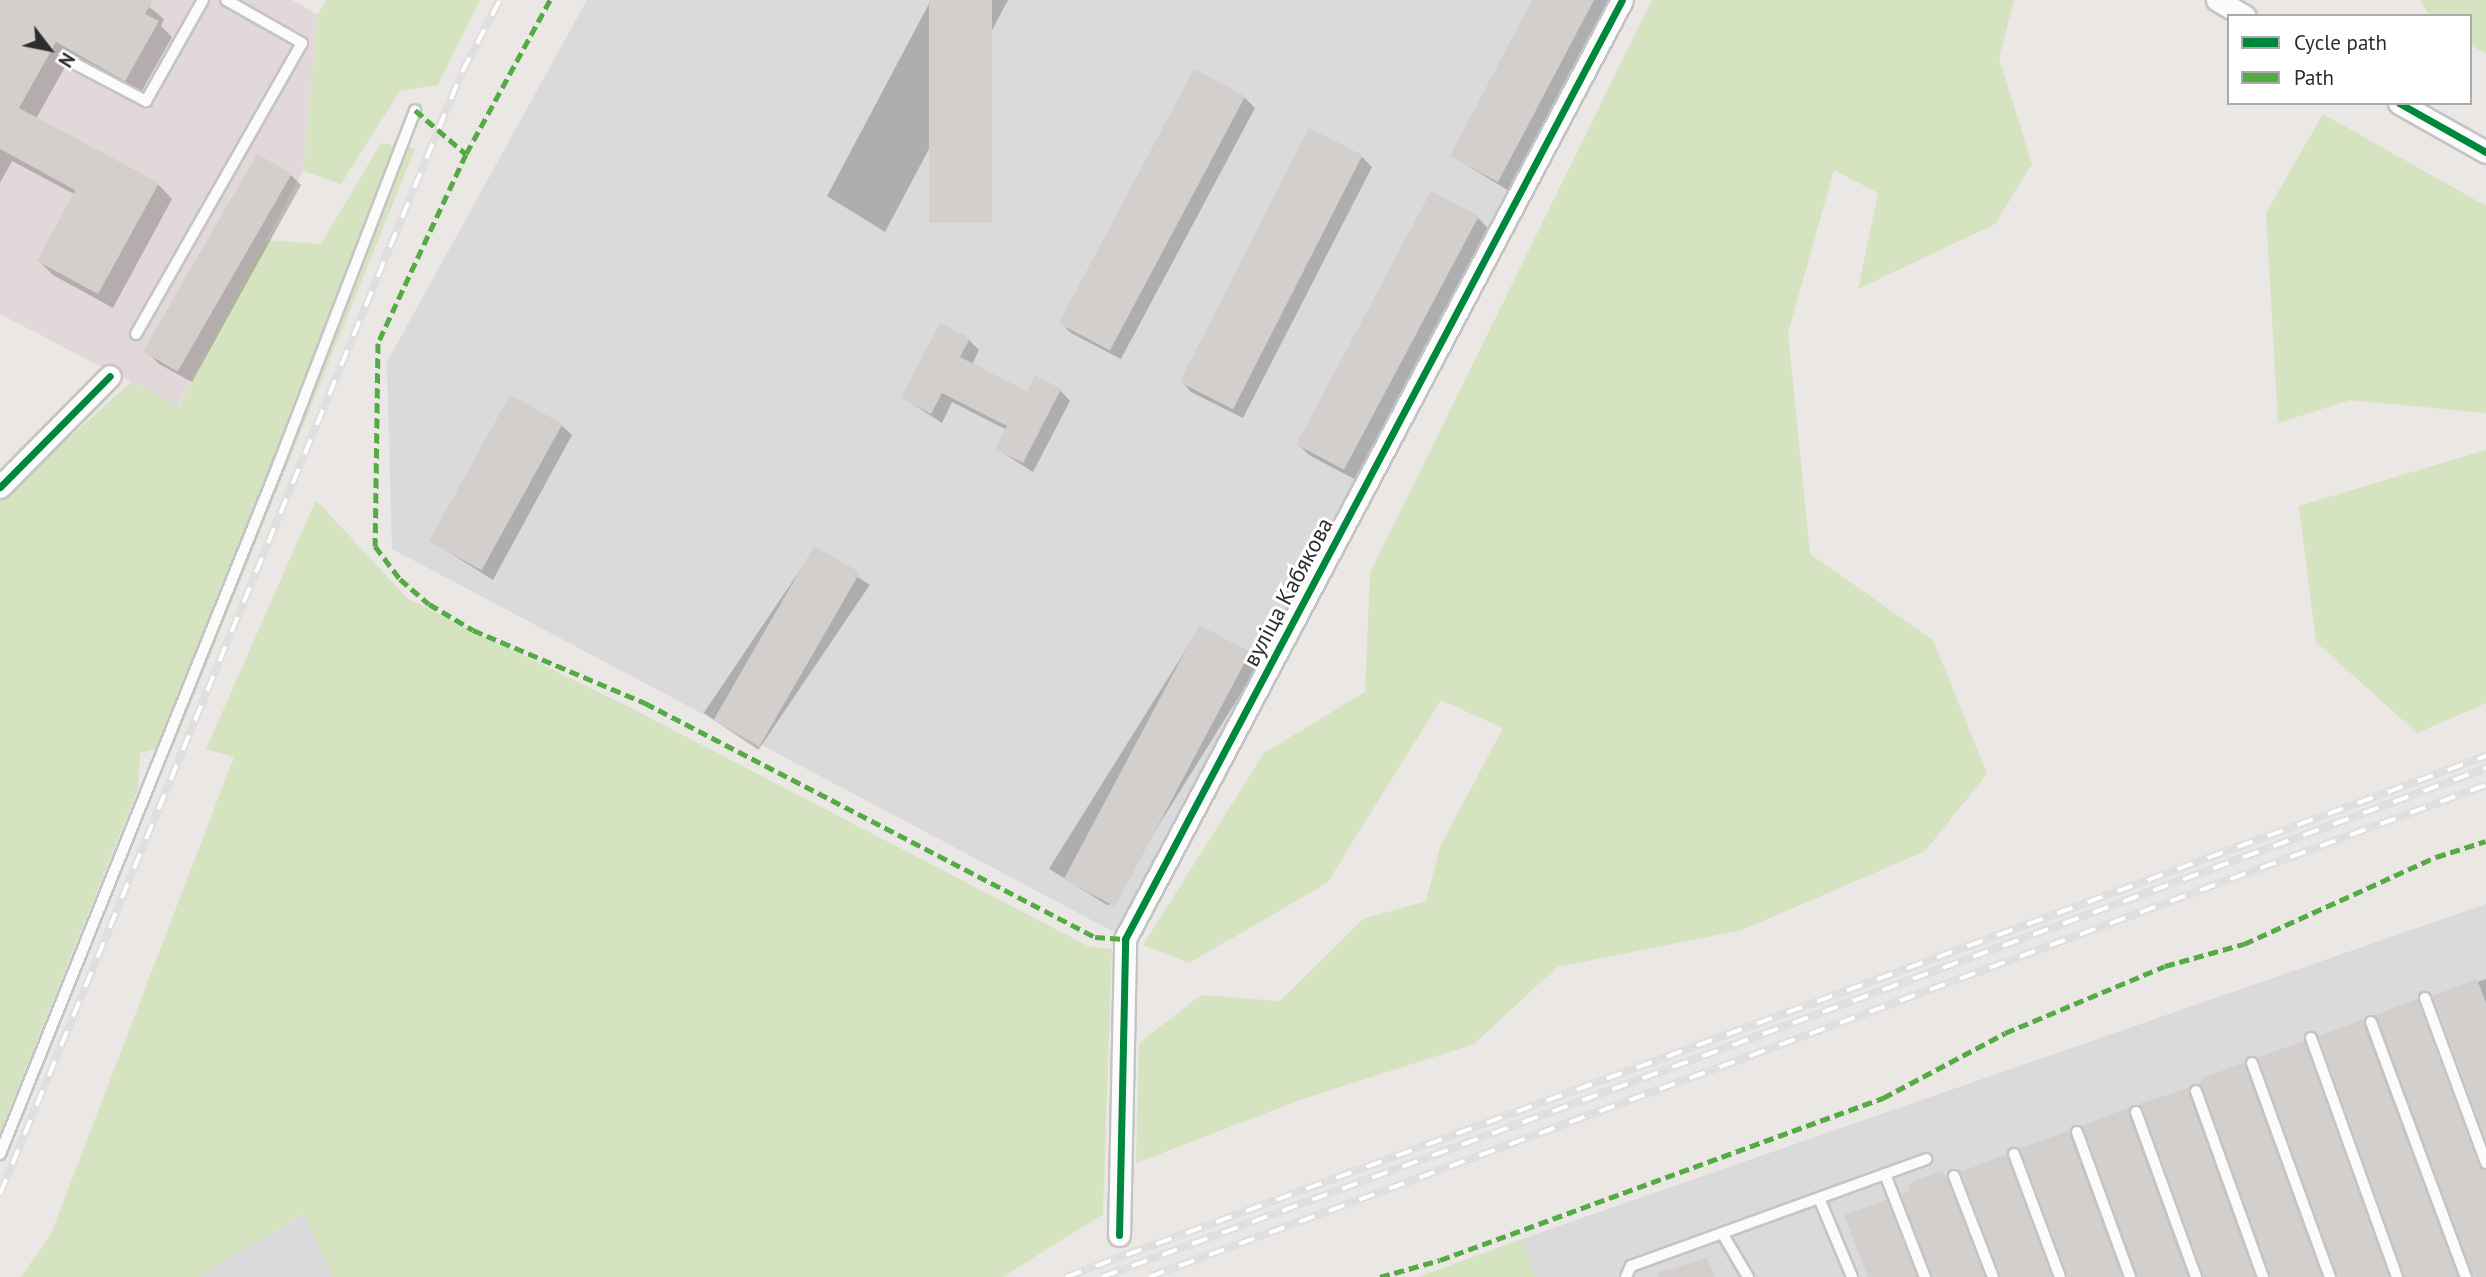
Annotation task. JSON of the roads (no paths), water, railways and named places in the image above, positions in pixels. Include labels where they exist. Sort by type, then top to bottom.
[{"type":"street","name":"вуліца Кабякова","points":[[1119,1235],[1125,939],[1622,0]]},
{"type":"street","points":[[2217,0],[2242,14]]},
{"type":"street","points":[[2403,105],[2486,152]]},
{"type":"street","points":[[0,487],[110,376]]},
{"type":"lane","points":[[64,58],[146,102],[203,0]]},
{"type":"lane","points":[[136,334],[302,43],[226,0]]},
{"type":"lane","points":[[0,1154],[274,476],[415,110]]},
{"type":"lane","points":[[2425,998],[2486,1163]]},
{"type":"lane","points":[[2371,1022],[2466,1277]]},
{"type":"lane","points":[[2311,1038],[2397,1277]]},
{"type":"lane","points":[[2252,1063],[2330,1277]]},
{"type":"lane","points":[[2196,1091],[2263,1277]]},
{"type":"lane","points":[[2136,1112],[2196,1277]]},
{"type":"lane","points":[[2077,1132],[2130,1277]]},
{"type":"lane","points":[[2014,1154],[2060,1277]]},
{"type":"lane","points":[[1626,1277],[1631,1266],[1926,1159]]},
{"type":"lane","points":[[1885,1174],[1925,1277]]},
{"type":"lane","points":[[1954,1176],[1993,1277]]},
{"type":"lane","points":[[1819,1198],[1852,1277]]},
{"type":"lane","points":[[1722,1234],[1748,1277]]},
{"type":"railway","points":[[0,1194],[462,72],[500,0]]},
{"type":"railway","points":[[1066,1277],[2486,756]]},
{"type":"railway","points":[[1102,1277],[2486,768]]},
{"type":"railway","points":[[1149,1277],[2486,785]]}]
